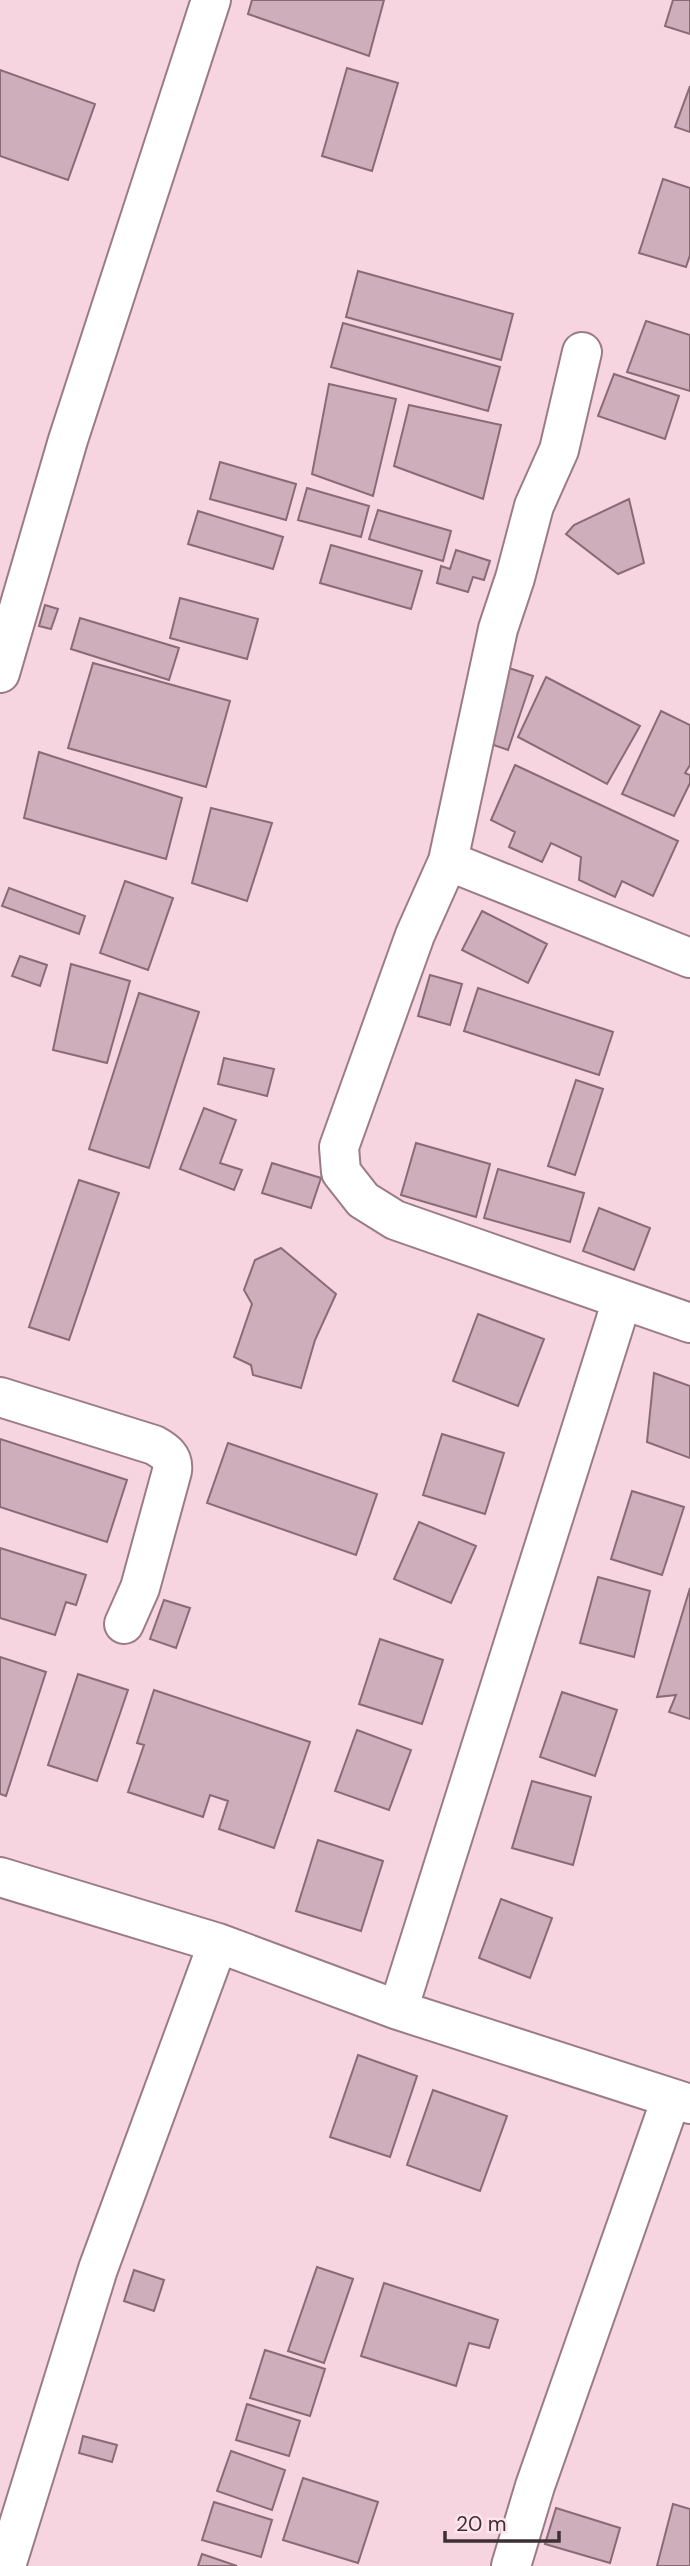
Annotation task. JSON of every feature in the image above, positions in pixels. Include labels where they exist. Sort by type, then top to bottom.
[{"type":"street","points":[[0,673],[68,440],[211,0]]},
{"type":"street","points":[[582,352],[559,450],[534,506],[498,629],[448,860],[415,935],[339,1147],[341,1172],[363,1200],[395,1220],[690,1323]]},
{"type":"street","points":[[448,860],[690,958]]},
{"type":"street","points":[[398,2010],[622,1300]]},
{"type":"street","points":[[0,1397],[154,1445],[169,1455],[173,1463],[172,1471],[140,1588],[124,1624]]},
{"type":"street","points":[[0,1877],[218,1943],[398,2010],[681,2102],[535,2486],[511,2566]]},
{"type":"street","points":[[6,2566],[99,2269],[218,1943]]},
{"type":"building","points":[[252,0],[384,0],[369,56],[248,14]]},
{"type":"building","points":[[673,0],[690,0],[690,34],[665,26]]},
{"type":"building","points":[[347,68],[398,83],[372,171],[322,156]]},
{"type":"building","points":[[0,70],[95,104],[68,180],[0,156]]},
{"type":"building","points":[[690,86],[690,132],[675,127]]},
{"type":"building","points":[[663,179],[690,188],[690,255],[686,267],[639,253]]},
{"type":"building","points":[[358,271],[513,314],[501,360],[346,317]]},
{"type":"building","points":[[646,321],[690,335],[690,391],[627,372]]},
{"type":"building","points":[[343,323],[500,367],[488,411],[331,367]]},
{"type":"building","points":[[614,374],[679,396],[665,439],[598,416]]},
{"type":"building","points":[[329,384],[396,399],[373,496],[312,474]]},
{"type":"building","points":[[409,405],[501,425],[483,499],[394,466]]},
{"type":"building","points":[[220,462],[296,484],[286,520],[210,499]]},
{"type":"building","points":[[307,488],[369,506],[361,537],[298,520]]},
{"type":"building","points":[[629,499],[644,563],[618,574],[566,534],[574,525]]},
{"type":"building","points":[[378,510],[451,531],[443,561],[369,539]]},
{"type":"building","points":[[198,511],[283,537],[273,569],[188,544]]},
{"type":"building","points":[[331,545],[422,571],[411,609],[320,583]]},
{"type":"building","points":[[456,550],[490,561],[484,580],[473,577],[468,592],[437,583],[441,566],[450,569]]},
{"type":"building","points":[[180,598],[258,619],[247,659],[170,638]]},
{"type":"building","points":[[45,605],[58,609],[51,629],[39,626]]},
{"type":"building","points":[[80,618],[179,648],[169,680],[71,649]]},
{"type":"building","points":[[93,663],[230,701],[206,787],[68,748]]},
{"type":"building","points":[[509,668],[533,676],[508,750],[485,742]]},
{"type":"building","points":[[546,677],[640,726],[607,784],[518,737]]},
{"type":"building","points":[[661,711],[690,725],[690,765],[685,773],[690,775],[690,783],[674,816],[622,794]]},
{"type":"building","points":[[39,752],[182,798],[166,859],[24,818]]},
{"type":"building","points":[[515,765],[678,841],[653,896],[622,881],[615,897],[579,880],[581,857],[551,843],[542,862],[509,847],[515,832],[491,820]]},
{"type":"building","points":[[211,808],[272,823],[247,901],[192,883]]},
{"type":"building","points":[[125,881],[173,898],[148,970],[100,953]]},
{"type":"building","points":[[9,888],[85,916],[79,934],[2,906]]},
{"type":"building","points":[[482,911],[547,944],[528,983],[462,950]]},
{"type":"building","points":[[20,956],[47,965],[40,986],[12,976]]},
{"type":"building","points":[[71,964],[130,981],[107,1063],[53,1050]]},
{"type":"building","points":[[430,975],[462,984],[450,1025],[418,1016]]},
{"type":"building","points":[[478,988],[613,1032],[599,1075],[464,1031]]},
{"type":"building","points":[[139,993],[199,1012],[149,1168],[89,1149]]},
{"type":"building","points":[[224,1058],[274,1069],[267,1096],[218,1084]]},
{"type":"building","points":[[576,1080],[603,1089],[575,1175],[548,1166]]},
{"type":"building","points":[[204,1108],[236,1120],[220,1163],[242,1170],[234,1190],[180,1169]]},
{"type":"building","points":[[416,1143],[490,1164],[476,1217],[401,1195]]},
{"type":"building","points":[[272,1163],[321,1178],[311,1208],[262,1193]]},
{"type":"building","points":[[498,1169],[584,1193],[570,1242],[484,1218]]},
{"type":"building","points":[[79,1180],[119,1193],[69,1340],[29,1327]]},
{"type":"building","points":[[599,1208],[650,1228],[634,1270],[583,1251]]},
{"type":"building","points":[[281,1248],[336,1294],[315,1340],[301,1388],[253,1375],[251,1365],[234,1357],[252,1304],[244,1290],[255,1260]]},
{"type":"building","points":[[478,1314],[544,1339],[518,1406],[453,1381]]},
{"type":"building","points":[[654,1373],[690,1386],[690,1458],[647,1442]]},
{"type":"building","points":[[442,1434],[504,1453],[485,1514],[423,1495]]},
{"type":"building","points":[[0,1439],[127,1480],[107,1542],[0,1507]]},
{"type":"building","points":[[228,1443],[377,1494],[356,1555],[207,1503]]},
{"type":"building","points":[[632,1491],[684,1507],[662,1575],[611,1559]]},
{"type":"building","points":[[419,1522],[476,1546],[451,1603],[394,1579]]},
{"type":"building","points":[[0,1548],[86,1575],[76,1605],[66,1602],[55,1635],[0,1618]]},
{"type":"building","points":[[598,1577],[650,1591],[634,1657],[580,1643]]},
{"type":"building","points":[[690,1588],[690,1719],[669,1712],[676,1695],[657,1697]]},
{"type":"building","points":[[164,1600],[190,1608],[176,1648],[150,1639]]},
{"type":"building","points":[[380,1639],[443,1660],[422,1724],[359,1704]]},
{"type":"building","points":[[0,1657],[46,1672],[6,1796],[0,1794]]},
{"type":"building","points":[[78,1674],[128,1690],[97,1781],[48,1765]]},
{"type":"building","points":[[154,1690],[310,1742],[274,1848],[219,1829],[228,1801],[210,1795],[203,1817],[128,1792],[144,1745],[137,1743]]},
{"type":"building","points":[[562,1692],[617,1710],[595,1776],[540,1757]]},
{"type":"building","points":[[357,1730],[411,1750],[389,1810],[335,1791]]},
{"type":"building","points":[[532,1781],[591,1797],[573,1865],[512,1848]]},
{"type":"building","points":[[318,1840],[383,1861],[361,1931],[296,1911]]},
{"type":"building","points":[[501,1899],[552,1918],[530,1978],[479,1958]]},
{"type":"building","points":[[358,2055],[417,2076],[390,2157],[330,2137]]},
{"type":"building","points":[[433,2090],[507,2116],[480,2191],[407,2165]]},
{"type":"building","points":[[317,2267],[353,2279],[324,2363],[288,2351]]},
{"type":"building","points":[[134,2270],[164,2280],[154,2311],[124,2301]]},
{"type":"building","points":[[384,2283],[498,2320],[489,2348],[469,2343],[456,2386],[361,2356]]},
{"type":"building","points":[[265,2350],[325,2369],[310,2416],[250,2398]]},
{"type":"building","points":[[247,2404],[300,2421],[289,2456],[236,2440]]},
{"type":"building","points":[[83,2436],[117,2445],[112,2462],[79,2453]]},
{"type":"building","points":[[231,2451],[285,2470],[272,2510],[217,2491]]},
{"type":"building","points":[[303,2478],[378,2502],[358,2563],[283,2540]]},
{"type":"building","points":[[214,2502],[272,2520],[261,2557],[202,2540]]},
{"type":"building","points":[[673,2504],[690,2509],[690,2566],[657,2566]]},
{"type":"building","points":[[556,2508],[620,2528],[610,2563],[545,2544]]},
{"type":"building","points":[[202,2554],[237,2566],[198,2566]]}]
